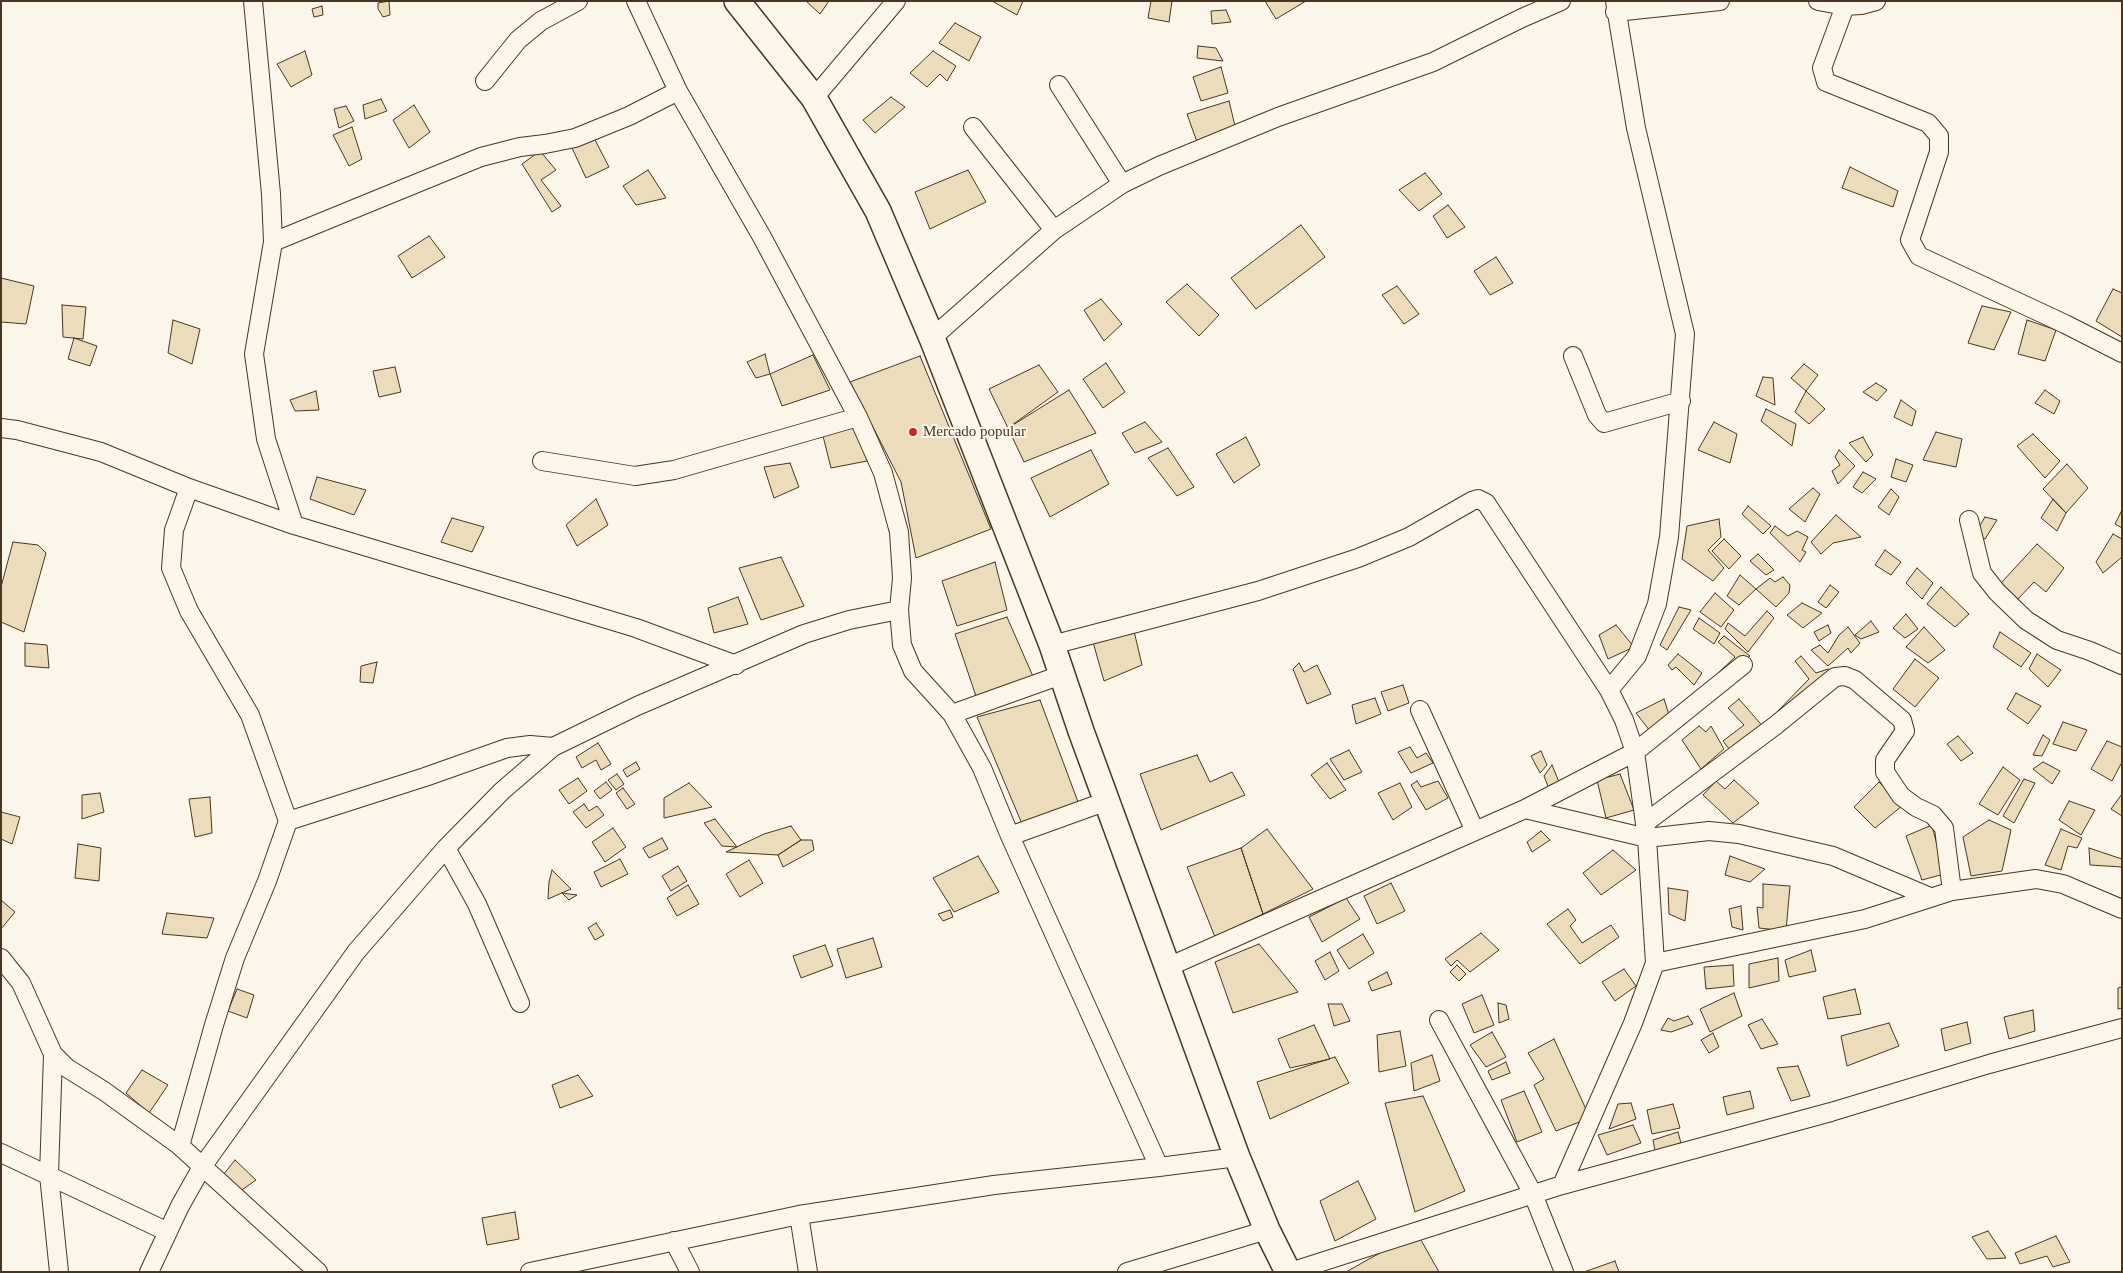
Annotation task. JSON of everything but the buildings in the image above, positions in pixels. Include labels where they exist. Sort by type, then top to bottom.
[{"type":"street","points":[[253,1],[271,194],[273,242],[254,354],[266,439],[294,525]]},
{"type":"street","points":[[485,81],[518,40],[541,21],[578,1]]},
{"type":"street","points":[[636,1],[678,91],[762,237],[858,416],[884,473],[899,532],[902,578],[899,610],[902,645],[914,671],[952,714],[982,768],[1010,836],[1159,1167]]},
{"type":"street","points":[[737,1],[814,98],[878,211],[932,338],[1052,645],[1061,675],[1237,1157],[1267,1230],[1289,1272],[1562,1185],[1831,1112],[1989,1064],[2122,1028]]},
{"type":"street","points":[[814,98],[896,1]]},
{"type":"street","points":[[932,338],[1054,230],[1122,184],[1159,166],[1278,117],[1433,62],[1561,1]]},
{"type":"street","points":[[1609,690],[1637,656],[1657,604],[1669,537],[1685,334],[1636,128],[1615,7],[1720,1]]},
{"type":"street","points":[[1818,1],[1844,6],[1861,5],[1876,1]]},
{"type":"street","points":[[1844,6],[1822,68],[1826,82],[1928,123],[1939,136],[1939,152],[1910,240],[1919,256],[2065,324],[2122,354]]},
{"type":"street","points":[[1059,85],[1122,184]]},
{"type":"street","points":[[273,242],[481,156],[520,147],[575,138],[629,116],[678,91]]},
{"type":"street","points":[[973,127],[1054,230]]},
{"type":"street","points":[[1573,356],[1597,415],[1604,423],[1681,401]]},
{"type":"street","points":[[542,462],[635,476],[674,470],[858,416]]},
{"type":"street","points":[[1,428],[17,430],[101,452],[189,488],[294,525],[636,628],[736,665]]},
{"type":"street","points":[[180,1146],[214,1026],[236,958],[267,881],[288,821],[250,715],[189,611],[171,568],[174,530],[189,488]]},
{"type":"street","points":[[1052,645],[1258,591],[1358,558],[1409,537],[1478,499],[1486,503],[1609,690],[1624,720],[1635,752],[1646,831],[1656,963],[1633,1024],[1608,1076],[1562,1185]]},
{"type":"street","points":[[1969,520],[1982,573],[1997,592],[2026,620],[2057,640],[2090,651],[2122,666]]},
{"type":"street","points":[[149,1272],[202,1167],[356,952],[446,848],[502,791],[553,747],[637,706],[736,665],[804,634],[849,620],[899,610]]},
{"type":"street","points":[[1168,967],[1525,808],[1635,752],[1743,665]]},
{"type":"street","points":[[952,714],[1061,675]]},
{"type":"street","points":[[1646,831],[1835,677],[1845,676],[1855,680],[1902,720],[1905,731],[1886,760],[1885,772],[1901,796],[1916,807],[1934,815],[1944,828],[1952,891]]},
{"type":"street","points":[[1420,710],[1475,831]]},
{"type":"street","points":[[288,821],[425,777],[507,748],[530,745],[553,747]]},
{"type":"street","points":[[1010,836],[1107,801]]},
{"type":"street","points":[[1525,808],[1646,831],[1709,831],[1739,834],[1833,856],[1930,897]]},
{"type":"street","points":[[446,848],[477,904],[520,1003]]},
{"type":"street","points":[[1656,963],[1865,919],[1952,891],[2036,879],[2063,884],[2122,910]]},
{"type":"street","points":[[1,958],[21,983],[52,1054],[67,1068],[104,1091],[180,1146],[318,1272]]},
{"type":"street","points":[[1439,1020],[1533,1194],[1564,1272]]},
{"type":"street","points":[[52,1054],[49,1175],[59,1272]]},
{"type":"street","points":[[1,1153],[168,1232]]},
{"type":"street","points":[[530,1272],[558,1269],[674,1241],[799,1215],[994,1185],[1237,1157]]},
{"type":"street","points":[[799,1215],[808,1272]]},
{"type":"street","points":[[1127,1272],[1267,1230]]},
{"type":"street","points":[[674,1241],[690,1272]]},
{"type":"place","name":"Mercado popular","points":[[913,432]]}]
